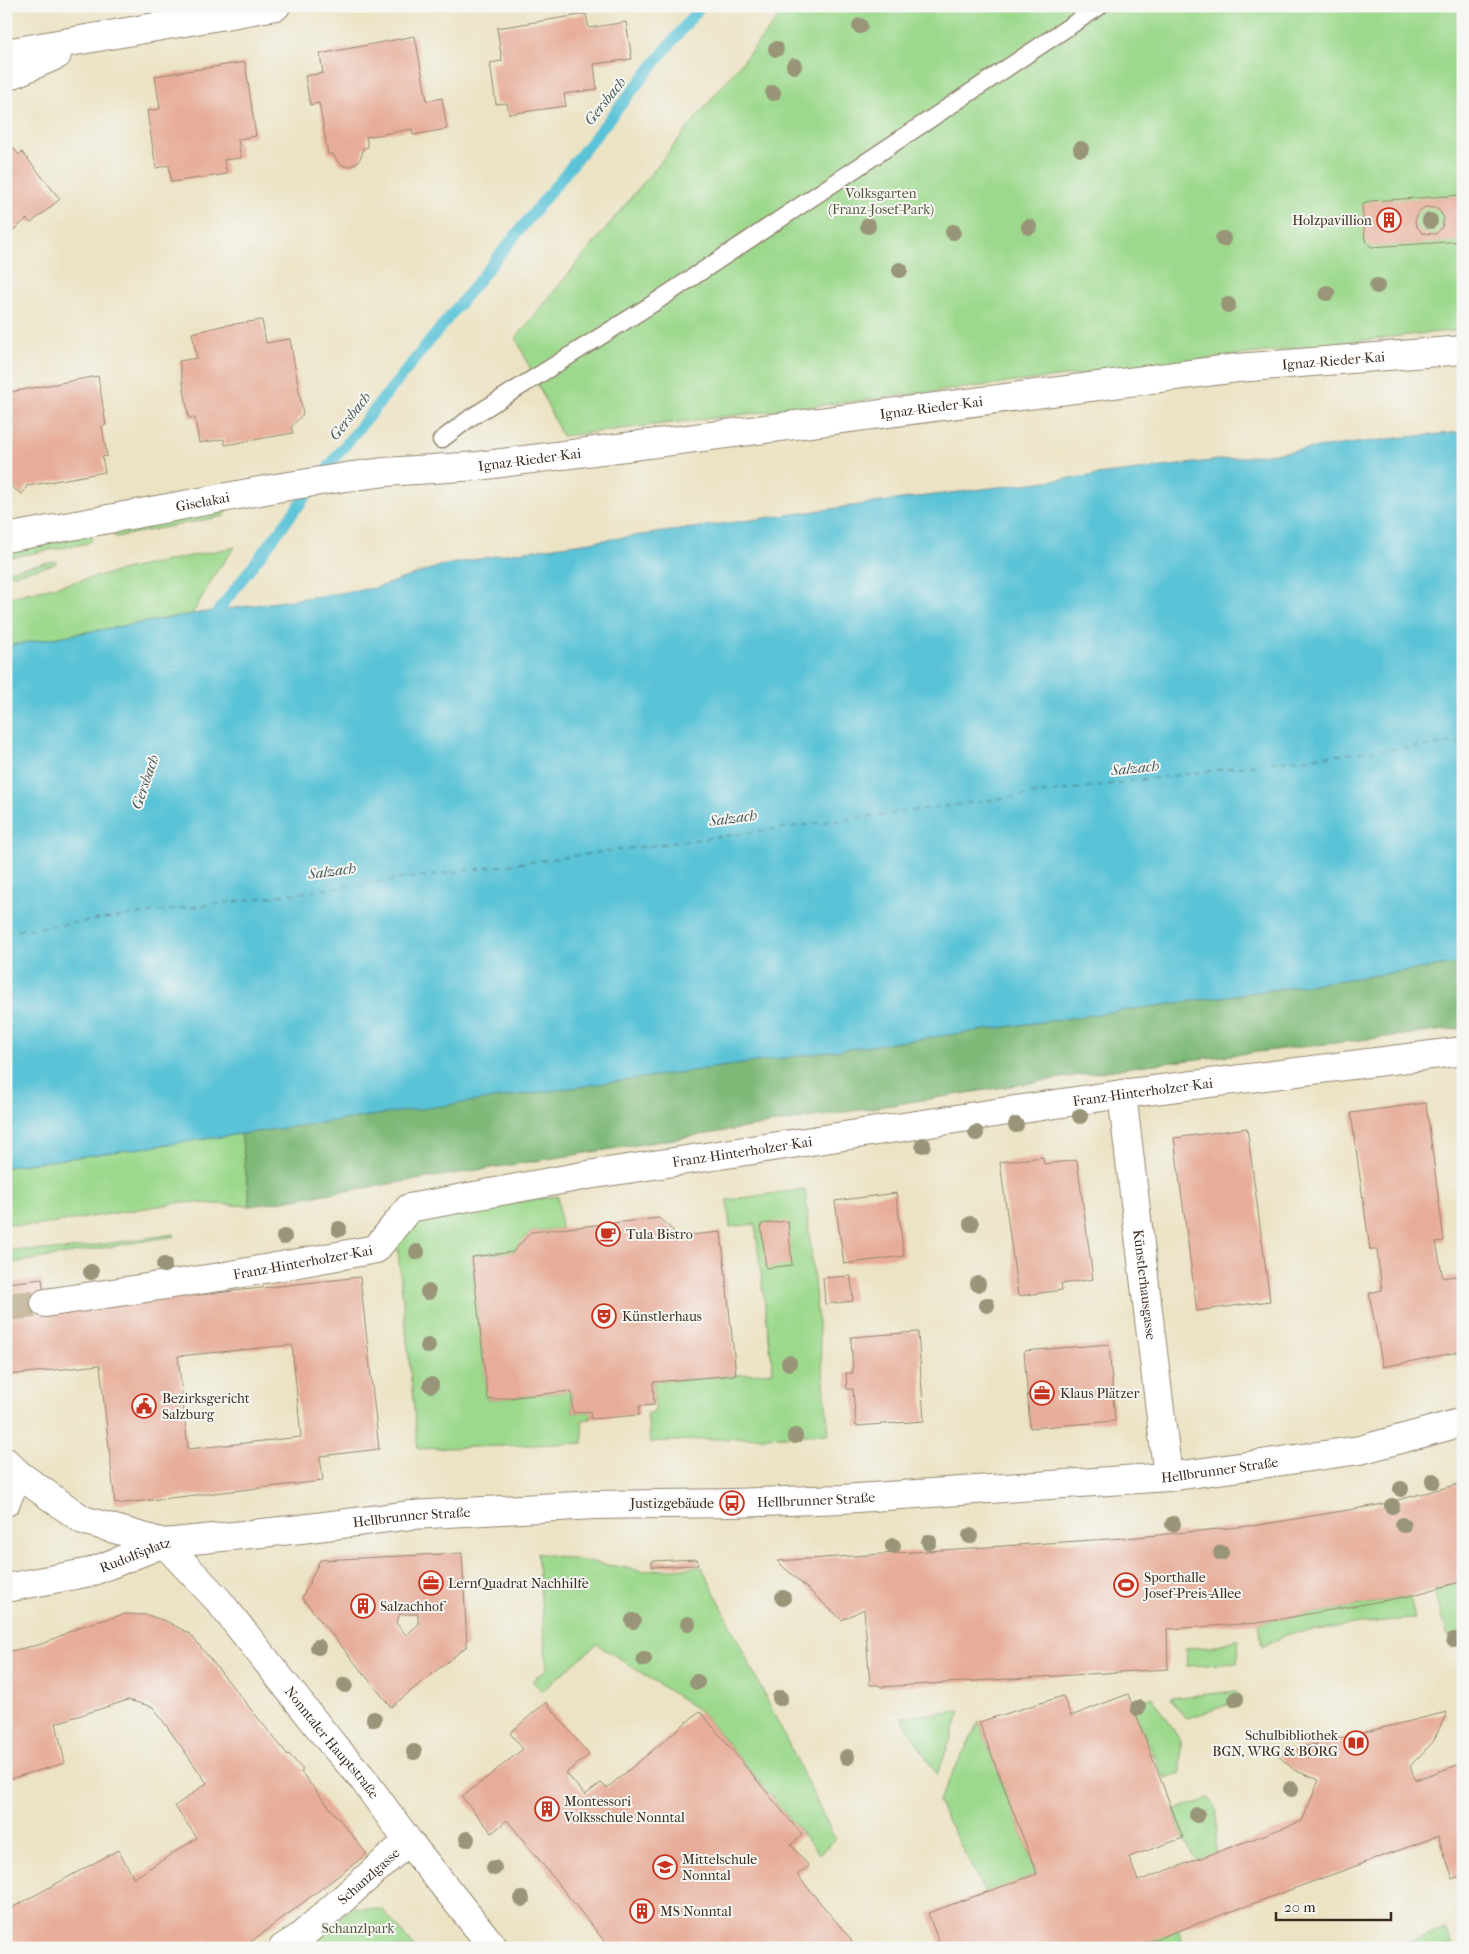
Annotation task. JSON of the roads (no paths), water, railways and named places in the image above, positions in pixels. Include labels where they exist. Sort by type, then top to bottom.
[{"type":"street","points":[[6,53],[276,6]]},
{"type":"street","points":[[6,77],[105,35]]},
{"type":"street","name":"Ignaz-Rieder-Kai","points":[[400,471],[504,463],[1237,368],[1463,350]]},
{"type":"street","name":"Giselakai","points":[[6,538],[276,488],[400,471]]},
{"type":"street","name":"Franz-Hinterholzer-Kai","points":[[45,1303],[220,1277],[376,1249],[409,1208],[588,1175],[1122,1094],[1463,1051]]},
{"type":"street","name":"Künstlerhausgasse","points":[[1122,1094],[1168,1477]]},
{"type":"street","name":"Hellbrunner Straße","points":[[164,1543],[301,1529],[411,1515],[595,1505],[832,1499],[1168,1477],[1360,1450],[1463,1422]]},
{"type":"street","name":"Rudolfsplatz","points":[[6,1502],[12,1468],[83,1520],[164,1543]]},
{"type":"street","name":"Rudolfsplatz","points":[[6,1588],[91,1572],[164,1543]]},
{"type":"street","name":"Nonntaler Hauptstraße","points":[[164,1543],[218,1600],[327,1737],[360,1775],[408,1841],[494,1948]]},
{"type":"street","name":"Schanzlgasse","points":[[283,1948],[300,1938],[408,1841]]},
{"type":"lane","points":[[441,440],[478,413],[654,303],[1100,6]]},
{"type":"water","name":"Salzach","points":[[1463,432],[1463,963],[6,1167],[6,646],[192,614],[375,588],[440,566],[511,553],[910,498],[1406,437]]},
{"type":"waterway","name":"Gersbach","points":[[213,625],[218,611],[339,453],[701,6]]},
{"type":"tunnel","points":[[6,1307],[45,1303]]},
{"type":"place","name":"Holzpavillion","points":[[1389,220]]},
{"type":"place","name":"Tula Bistro","points":[[608,1234]]},
{"type":"place","name":"Künstlerhaus","points":[[604,1316]]},
{"type":"place","name":"Klaus Plätzer","points":[[1042,1393]]},
{"type":"place","name":"Bezirksgericht Salzburg","points":[[144,1406]]},
{"type":"place","name":"Justizgebäude","points":[[732,1503]]},
{"type":"place","name":"LernQuadrat Nachhilfe","points":[[431,1583]]},
{"type":"place","name":"Sporthalle Josef-Preis-Allee","points":[[1126,1585]]},
{"type":"place","name":"Salzachhof","points":[[363,1606]]},
{"type":"place","name":"Schulbibliothek BGN, WRG & BORG","points":[[1356,1743]]},
{"type":"place","name":"Montessori Volksschule Nonntal","points":[[547,1809]]},
{"type":"place","name":"Mittelschule Nonntal","points":[[665,1867]]},
{"type":"place","name":"MS Nonntal","points":[[642,1911]]},
{"type":"park label","name":"Volksgarten (Franz-Josef-Park)","points":[[881,202]]},
{"type":"park label","name":"Schanzlpark","points":[[358,1928]]}]
